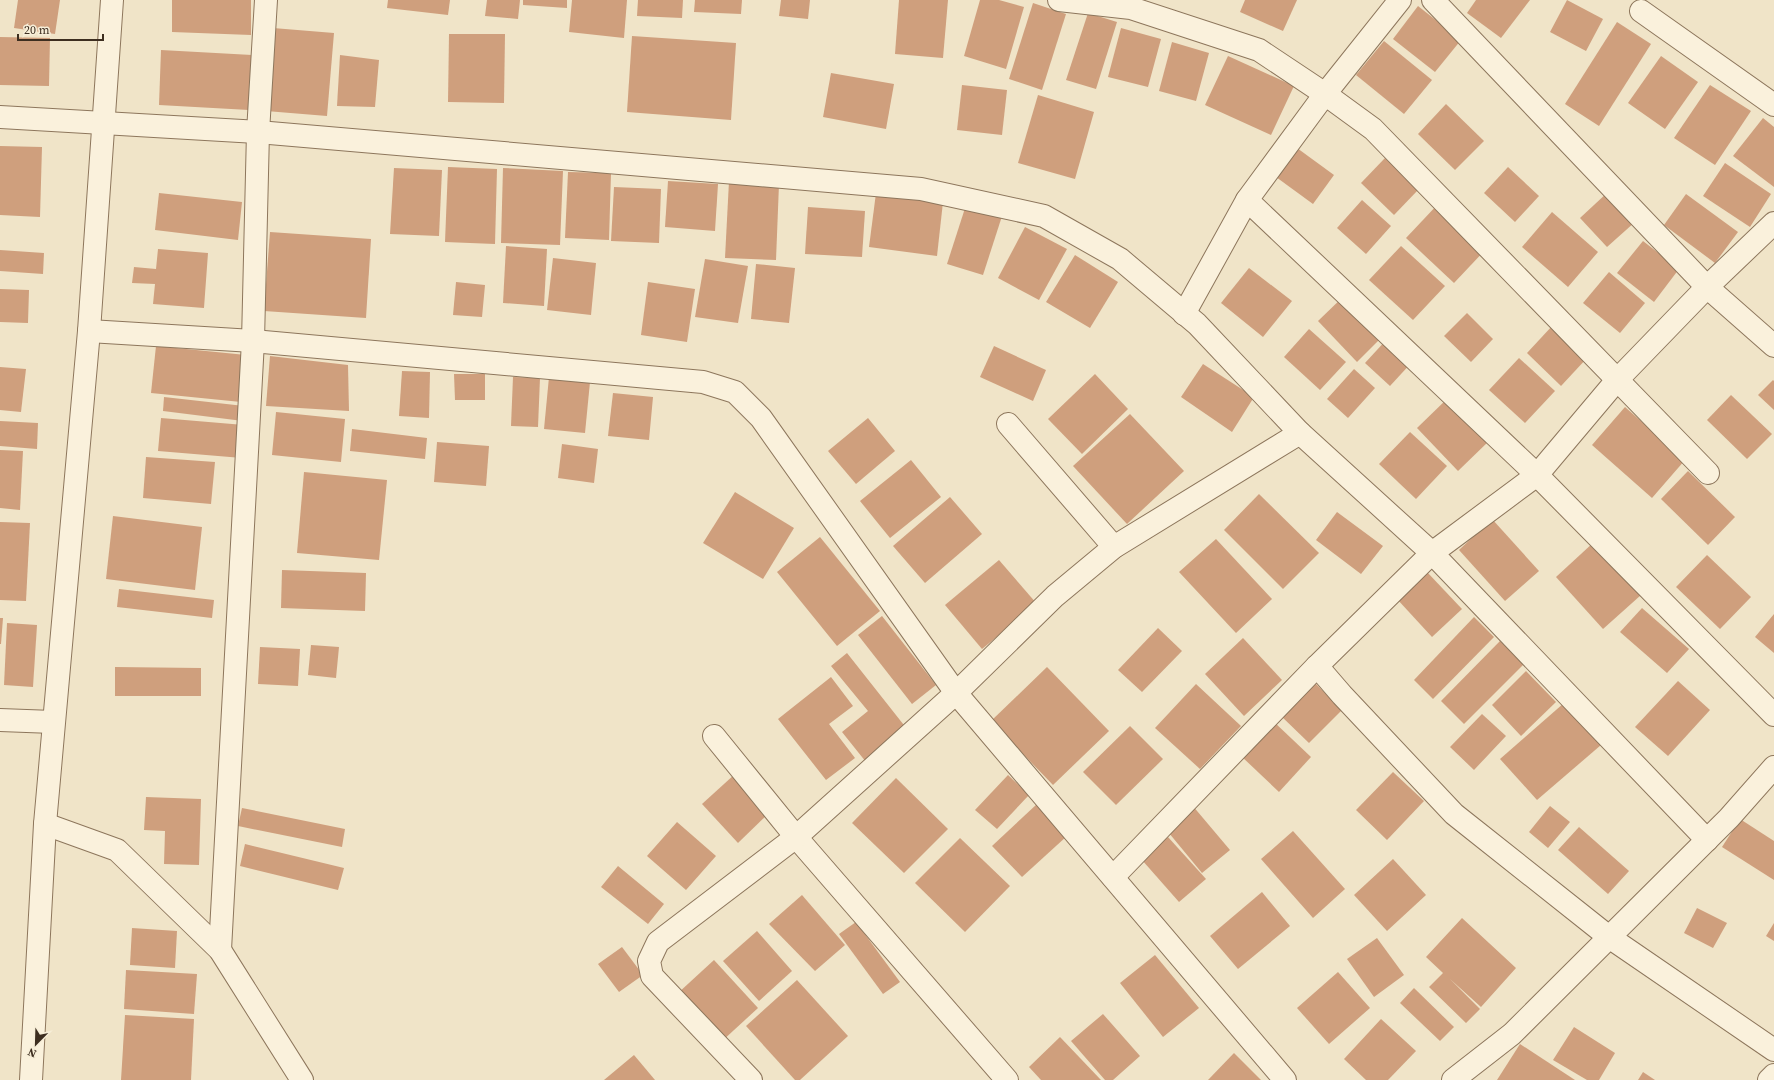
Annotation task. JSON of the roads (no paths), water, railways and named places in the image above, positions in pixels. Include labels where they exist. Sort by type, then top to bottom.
[{"type":"street","points":[[31,1080],[45,824],[89,331],[112,0]]},
{"type":"street","points":[[220,950],[253,341],[258,132],[266,0]]},
{"type":"street","points":[[1059,0],[1132,4],[1259,50],[1325,94],[1373,129],[1708,473]]},
{"type":"street","points":[[1184,314],[1247,200],[1325,94],[1400,0]]},
{"type":"street","points":[[1433,0],[1707,287],[1774,346]]},
{"type":"street","points":[[1641,11],[1774,105]]},
{"type":"street","points":[[0,117],[258,132],[921,189],[1044,216],[1120,259],[1197,324],[1300,433],[1432,553],[1707,840]]},
{"type":"street","points":[[1247,200],[1537,475],[1774,715]]},
{"type":"street","points":[[1113,877],[1317,666],[1432,553],[1537,475],[1617,380],[1707,287],[1774,223]]},
{"type":"street","points":[[89,331],[253,341],[703,382],[735,392],[760,418],[956,693],[1285,1080]]},
{"type":"street","points":[[1008,424],[1114,547]]},
{"type":"street","points":[[751,1080],[652,976],[648,961],[658,942],[796,837],[956,693],[1055,596],[1114,547],[1300,433]]},
{"type":"street","points":[[1317,666],[1342,695],[1454,814],[1609,937],[1774,1050]]},
{"type":"street","points":[[0,720],[53,722]]},
{"type":"street","points":[[714,736],[796,837],[1007,1080]]},
{"type":"street","points":[[1453,1080],[1512,1034],[1729,818],[1774,767]]},
{"type":"street","points":[[45,824],[117,850],[220,950],[302,1080]]},
{"type":"street","points":[[1769,1080],[1774,1075]]}]
